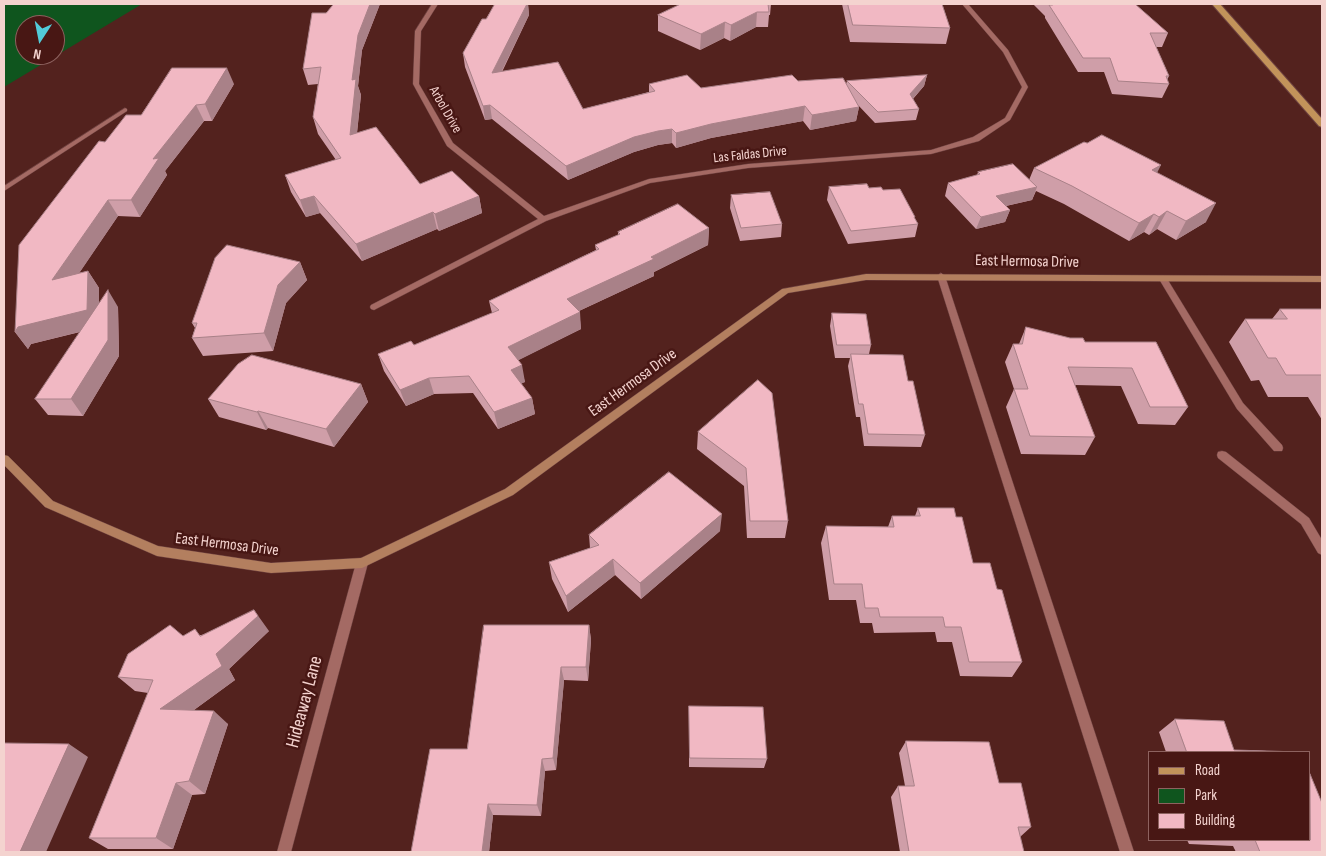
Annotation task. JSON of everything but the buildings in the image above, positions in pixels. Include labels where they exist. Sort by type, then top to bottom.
[{"type":"main road","points":[[1216,4],[1322,124]]},
{"type":"street","name":"Arbol Drive","points":[[435,4],[418,31],[416,84],[450,144],[543,219]]},
{"type":"street","name":"Las Faldas Drive","points":[[374,307],[543,219],[649,181],[748,166],[931,152],[976,139],[1008,119],[1025,87],[1006,51],[965,4]]},
{"type":"street","points":[[4,189],[125,110]]},
{"type":"street","points":[[941,276],[1127,852]]},
{"type":"street","name":"East Hermosa Drive","points":[[4,459],[49,504],[157,551],[271,568],[362,562],[509,492],[785,291],[866,277],[1322,279]]},
{"type":"street","points":[[1163,278],[1240,406],[1278,448]]},
{"type":"street","points":[[1222,455],[1304,521],[1322,550]]},
{"type":"street","name":"Hideaway Lane","points":[[284,852],[362,562]]},
{"type":"green space","points":[[4,4],[142,4],[65,50],[65,15],[15,15],[15,65],[41,65],[4,87]]}]
